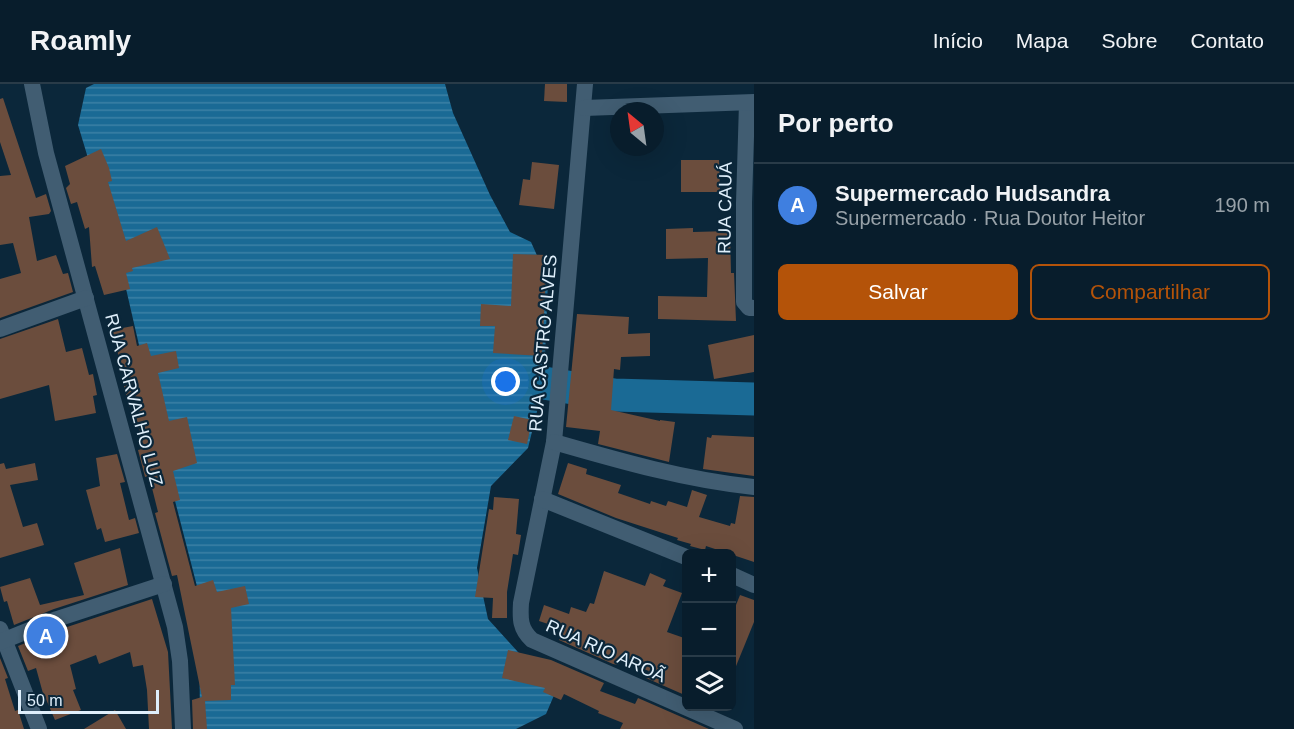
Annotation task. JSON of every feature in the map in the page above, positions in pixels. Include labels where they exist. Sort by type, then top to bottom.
[{"type":"street","name":"RUA CARVALHO LUZ","points":[[32,84],[46,153],[176,627],[183,729]]},
{"type":"street","name":"RUA CASTRO ALVES","points":[[520,603],[554,442],[585,84]]},
{"type":"street","points":[[584,108],[751,102]]},
{"type":"street","name":"RUA CAUÁ","points":[[751,102],[744,203],[744,302],[750,308],[754,308]]},
{"type":"street","points":[[0,329],[86,298]]},
{"type":"street","points":[[554,442],[640,466],[698,479],[754,487]]},
{"type":"street","points":[[542,499],[682,554]]},
{"type":"street","points":[[736,577],[754,585]]},
{"type":"street","points":[[39,729],[2,637],[164,584]]},
{"type":"street","name":"RUA RIO AROÃ","points":[[520,603],[520,622],[524,633],[532,640],[735,729]]},
{"type":"water","points":[[94,84],[445,84],[453,113],[490,195],[510,232],[531,242],[548,280],[544,383],[528,448],[491,486],[477,568],[488,619],[555,693],[546,714],[516,729],[200,729],[199,594],[174,497],[121,267],[78,125],[86,88]]},
{"type":"building","points":[[545,84],[567,84],[567,102],[544,101]]},
{"type":"building","points":[[3,98],[36,198],[46,194],[51,211],[49,214],[29,217],[37,261],[56,255],[63,274],[68,273],[73,292],[0,318],[0,279],[21,273],[13,243],[0,245],[0,176],[11,175],[0,142],[0,99]]},
{"type":"building","points":[[101,149],[109,168],[112,181],[108,182],[126,241],[157,227],[170,259],[132,268],[133,271],[126,273],[130,289],[104,295],[95,266],[92,267],[89,227],[85,229],[77,202],[71,204],[66,188],[70,184],[65,166]]},
{"type":"building","points":[[681,160],[719,160],[720,192],[681,192]]},
{"type":"building","points":[[532,162],[559,165],[554,209],[519,205],[523,179],[530,180]]},
{"type":"building","points":[[693,228],[693,232],[730,231],[736,321],[658,319],[658,296],[707,297],[708,258],[666,259],[666,229]]},
{"type":"building","points":[[513,254],[547,255],[542,356],[493,353],[495,326],[480,326],[481,304],[511,306]]},
{"type":"building","points":[[577,314],[629,317],[628,334],[650,333],[650,356],[621,357],[620,370],[614,369],[611,410],[675,422],[669,462],[598,444],[600,431],[566,427]]},
{"type":"building","points":[[58,319],[66,352],[82,348],[89,375],[93,374],[97,395],[93,396],[96,413],[55,421],[49,385],[0,399],[0,339]]},
{"type":"building","points":[[133,326],[137,346],[147,343],[151,356],[176,351],[179,368],[158,373],[169,421],[187,417],[197,463],[173,471],[180,500],[173,502],[195,586],[213,580],[217,592],[245,586],[249,604],[231,608],[235,685],[231,685],[231,700],[205,701],[207,729],[193,729],[192,700],[202,697],[177,575],[172,576],[155,513],[158,512],[149,476],[145,477],[138,450],[143,449],[134,406],[129,407],[112,330]]},
{"type":"building","points":[[754,335],[754,372],[714,379],[708,345]]},
{"type":"building","points":[[514,416],[532,420],[527,444],[508,440]]},
{"type":"building","points":[[712,435],[754,437],[754,476],[703,469],[707,437],[711,438]]},
{"type":"building","points":[[117,454],[125,482],[120,483],[129,520],[135,518],[139,533],[105,542],[101,528],[97,530],[86,490],[100,486],[96,458]]},
{"type":"building","points":[[4,463],[6,469],[35,463],[38,480],[10,485],[23,527],[37,523],[44,545],[0,558],[0,464]]},
{"type":"building","points":[[568,463],[587,469],[586,474],[621,485],[618,493],[650,504],[651,501],[666,506],[668,501],[687,507],[692,490],[707,495],[699,517],[730,526],[731,523],[735,524],[740,496],[754,497],[754,562],[736,556],[736,549],[715,549],[706,546],[705,549],[701,549],[690,546],[691,544],[677,540],[678,538],[616,518],[558,494]]},
{"type":"building","points":[[494,497],[519,499],[516,534],[521,535],[518,555],[513,554],[507,592],[507,618],[492,618],[493,598],[475,597],[489,509],[493,510]]},
{"type":"building","points":[[120,548],[128,585],[54,609],[14,625],[0,587],[30,578],[40,605],[84,595],[74,563]]},
{"type":"building","points":[[604,571],[645,586],[650,573],[666,580],[663,586],[682,593],[667,632],[682,637],[682,694],[646,678],[649,671],[620,661],[618,665],[613,664],[559,640],[563,629],[539,621],[544,605],[569,614],[571,607],[586,612],[590,603],[594,604]]},
{"type":"building","points":[[740,595],[754,600],[754,622],[736,666],[736,657],[736,605]]},
{"type":"building","points":[[152,599],[168,652],[172,729],[149,729],[143,665],[133,667],[130,652],[99,664],[96,655],[70,665],[76,689],[73,690],[81,710],[55,720],[44,697],[36,668],[28,671],[18,646],[61,629]]},
{"type":"building","points":[[508,650],[551,660],[604,683],[600,691],[635,704],[638,698],[709,729],[620,729],[623,723],[598,713],[599,711],[564,694],[561,700],[543,692],[545,688],[502,678]]},
{"type":"building","points":[[0,658],[8,678],[5,679],[15,711],[18,710],[24,729],[0,729]]},
{"type":"building","points":[[115,710],[126,729],[84,729]]},
{"type":"waterway","points":[[544,383],[614,395],[754,399]]},
{"type":"place","name":"Supermercado Hudsandra","points":[[46,636]]}]
